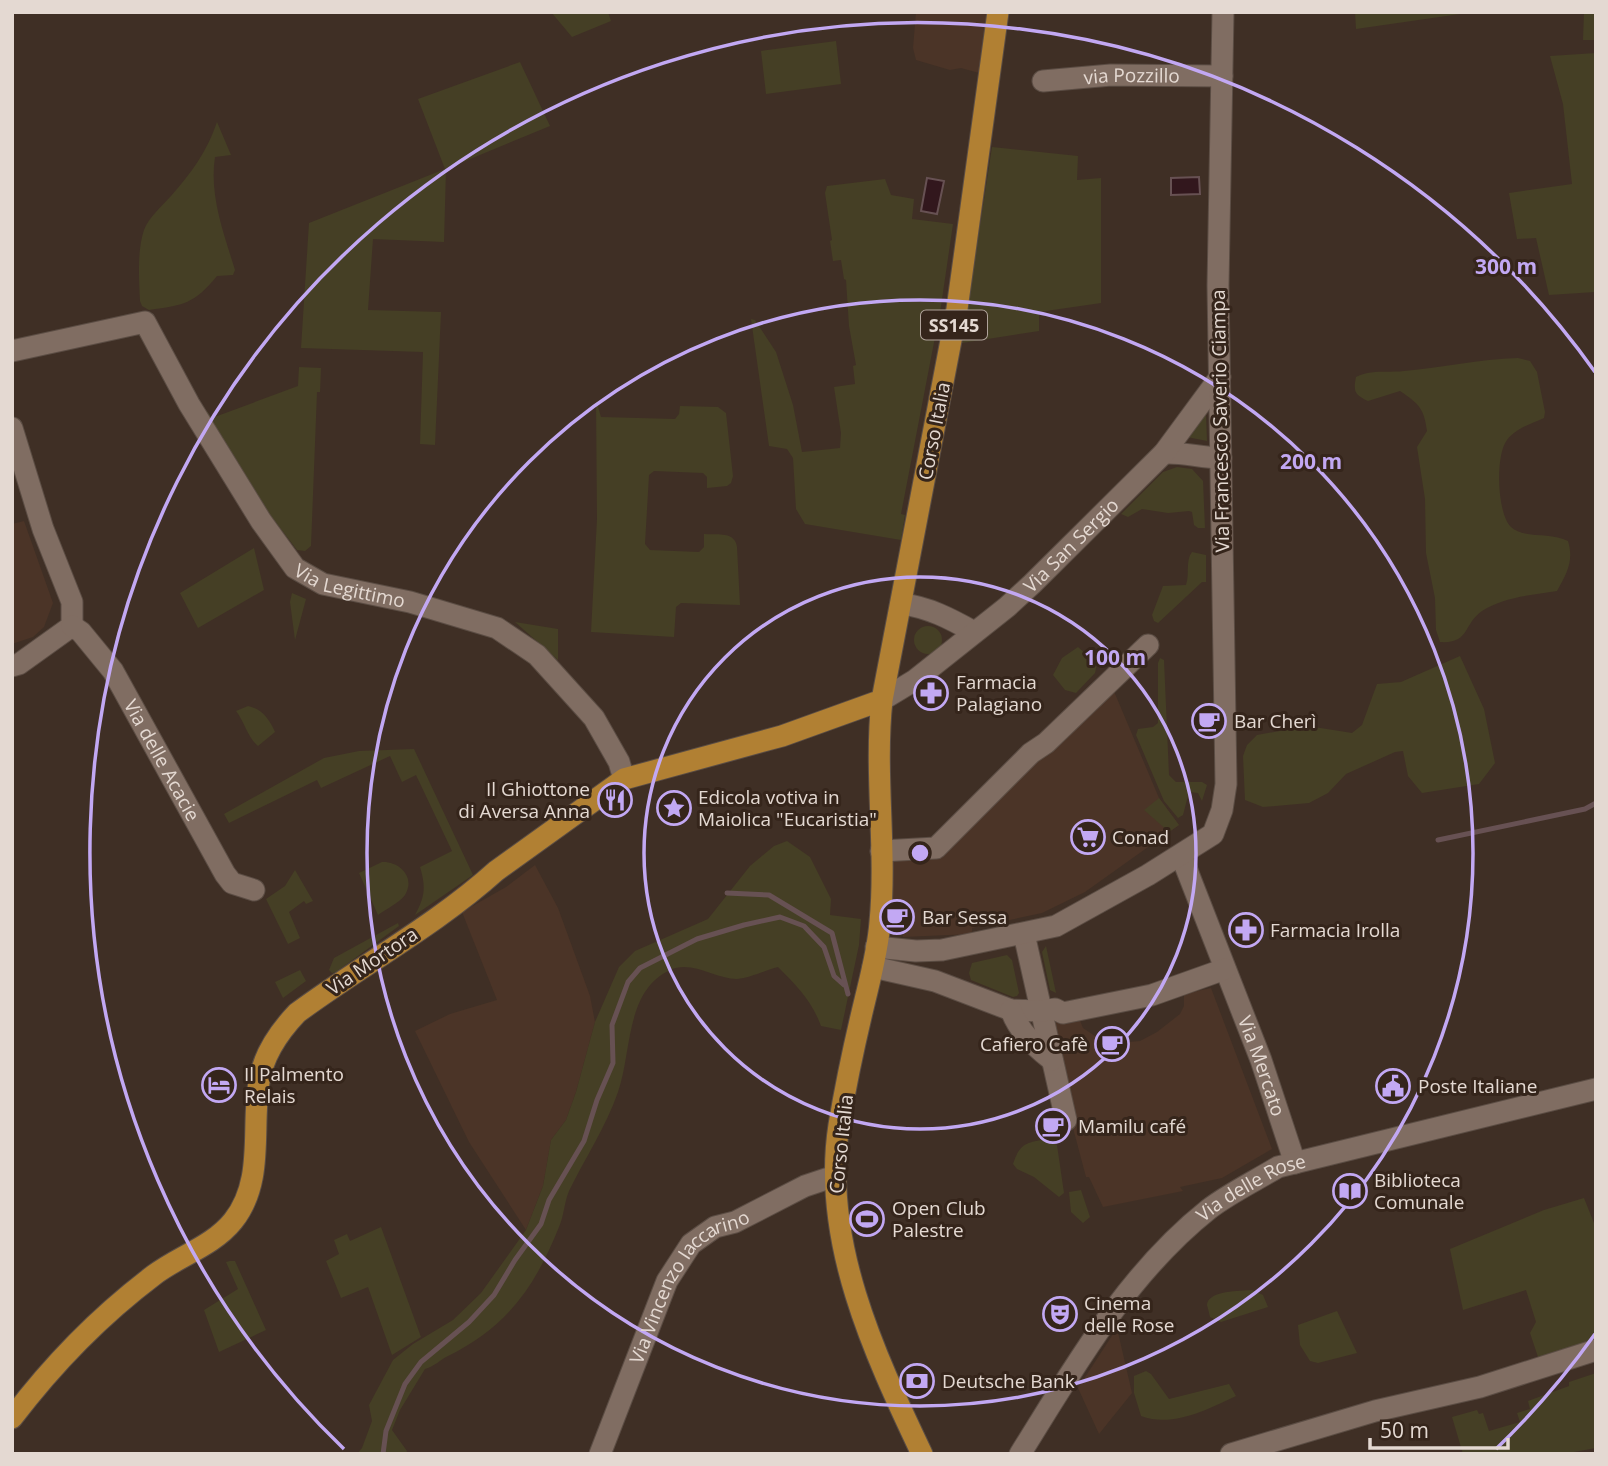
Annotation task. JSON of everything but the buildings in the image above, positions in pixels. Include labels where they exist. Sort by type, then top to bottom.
[{"type":"main road","name":"Corso Italia","points":[[922,1454],[890,1386],[860,1306],[836,1207],[835,1176],[839,1127],[880,923],[879,740],[882,700],[957,309],[998,12]]},
{"type":"main road","name":"Via Mortora","points":[[33,1391],[124,1298],[158,1272],[223,1232],[233,1221],[242,1207],[255,1160],[258,1083],[264,1062],[280,1031],[297,1013],[422,927],[624,779],[782,736],[882,700]]},
{"type":"main road","points":[[12,1404],[33,1391]]},
{"type":"main road","points":[[12,1418],[33,1391]]},
{"type":"street","name":"Via Francesco Saverio Ciampa","points":[[1181,855],[1207,838],[1216,828],[1226,784],[1218,286],[1223,12]]},
{"type":"street","name":"via Pozzillo","points":[[1043,81],[1111,75],[1222,76]]},
{"type":"street","name":"Via Legittimo","points":[[12,351],[145,322],[189,404],[261,521],[295,568],[323,584],[410,602],[497,628],[537,655],[594,718],[620,762],[624,779]]},
{"type":"street","name":"Via San Sergio","points":[[882,700],[915,680],[1032,584],[1164,453],[1220,377]]},
{"type":"street","points":[[12,428],[43,529],[72,602],[72,626],[19,664],[12,666]]},
{"type":"street","points":[[1164,453],[1191,453],[1207,458],[1221,458]]},
{"type":"street","points":[[902,604],[918,606],[974,632]]},
{"type":"street","name":"Via delle Acacie","points":[[72,626],[81,632],[113,671],[225,874],[232,883],[254,890]]},
{"type":"street","points":[[881,850],[936,848],[1031,752],[1046,743],[1148,645]]},
{"type":"street","points":[[875,957],[937,966],[1024,934],[1056,926],[1181,855]]},
{"type":"street","name":"Via Mercato","points":[[1181,855],[1261,1059],[1295,1163]]},
{"type":"street","points":[[1024,934],[1066,1119]]},
{"type":"street","points":[[875,957],[916,951],[1011,1010],[1055,1009],[1063,1013],[1152,995],[1226,969]]},
{"type":"street","points":[[1011,1010],[1016,1022],[1052,1060]]},
{"type":"street","name":"Via delle Rose","points":[[1020,1454],[1103,1324],[1136,1279],[1210,1208],[1278,1167],[1596,1089]]},
{"type":"street","name":"Via Vincenzo Iaccarino","points":[[600,1454],[673,1269],[691,1244],[715,1227],[734,1223],[805,1186],[835,1176]]},
{"type":"street","points":[[1231,1454],[1375,1411],[1480,1387],[1596,1350]]},
{"type":"shaded area","points":[[551,12],[608,12],[611,21],[572,37]]},
{"type":"shaded area","points":[[916,12],[987,12],[979,73],[961,68],[950,70],[916,60],[913,48]]},
{"type":"shaded area","points":[[1355,12],[1474,12],[1356,29]]},
{"type":"shaded area","points":[[1584,12],[1596,12],[1596,40],[1583,40]]},
{"type":"shaded area","points":[[836,41],[841,84],[766,94],[761,51]]},
{"type":"shaded area","points":[[1596,53],[1596,303],[1595,292],[1549,295],[1536,238],[1517,239],[1509,193],[1572,184],[1563,104],[1550,56]]},
{"type":"shaded area","points":[[520,62],[550,126],[446,169],[444,242],[373,239],[368,310],[441,312],[435,445],[420,444],[423,352],[301,348],[309,223],[445,169],[418,99]]},
{"type":"shaded area","points":[[217,122],[231,155],[215,157],[214,186],[235,270],[233,275],[217,276],[188,302],[149,310],[142,306],[140,301],[139,256],[144,230],[152,216],[198,162]]},
{"type":"shaded area","points":[[992,147],[1078,156],[1077,180],[1101,178],[1101,303],[1039,312],[1039,331],[962,343]]},
{"type":"shaded area","points":[[1199,177],[1200,194],[1171,195],[1171,178]]},
{"type":"shaded area","points":[[927,178],[944,181],[937,214],[921,211]]},
{"type":"shaded area","points":[[885,179],[891,195],[914,199],[912,219],[953,224],[941,306],[901,514],[905,515],[901,540],[805,524],[796,509],[793,458],[787,449],[769,446],[751,319],[755,320],[776,352],[793,405],[802,452],[840,448],[841,433],[834,387],[855,384],[853,366],[856,365],[849,326],[846,280],[841,260],[833,261],[825,193],[827,186]]},
{"type":"shaded area","points":[[1518,358],[1530,361],[1537,372],[1545,412],[1544,418],[1515,432],[1507,440],[1499,471],[1500,498],[1506,520],[1516,531],[1568,541],[1568,567],[1557,591],[1518,597],[1490,606],[1476,616],[1457,640],[1440,642],[1426,553],[1425,499],[1417,447],[1427,431],[1424,417],[1416,403],[1400,391],[1368,401],[1364,399],[1356,392],[1356,377],[1373,372],[1398,372]]},
{"type":"shaded area","points":[[299,367],[321,368],[320,392],[317,392],[311,546],[305,551],[297,550],[271,516],[268,517],[205,412],[212,418],[298,386]]},
{"type":"shaded area","points":[[596,400],[601,417],[675,419],[680,406],[718,407],[726,413],[733,476],[731,483],[727,486],[707,488],[707,477],[703,473],[654,471],[649,475],[645,544],[650,550],[699,552],[704,547],[704,534],[733,538],[737,547],[740,605],[681,603],[676,607],[674,637],[591,632],[597,519]]},
{"type":"shaded area","points":[[1206,414],[1207,441],[1187,437],[1203,415]]},
{"type":"shaded area","points":[[1177,467],[1192,469],[1203,481],[1205,528],[1194,525],[1192,512],[1189,511],[1168,513],[1142,509],[1128,517],[1121,514],[1163,472]]},
{"type":"shaded area","points":[[24,521],[53,603],[44,627],[33,637],[12,644],[12,524]]},
{"type":"shaded area","points":[[254,548],[264,590],[198,628],[180,593]]},
{"type":"shaded area","points":[[1192,552],[1206,555],[1206,582],[1202,582],[1158,623],[1154,621],[1152,615],[1163,586],[1186,585]]},
{"type":"shaded area","points":[[292,593],[306,599],[295,640],[290,602]]},
{"type":"shaded area","points":[[515,622],[558,629],[558,660]]},
{"type":"shaded area","points":[[928,626],[938,630],[942,640],[938,650],[928,654],[918,650],[914,640],[918,630]]},
{"type":"shaded area","points":[[1078,647],[1097,664],[1095,673],[1076,693],[1065,690],[1053,675],[1062,658]]},
{"type":"shaded area","points":[[1460,656],[1484,709],[1495,763],[1479,784],[1422,793],[1408,776],[1403,751],[1346,774],[1328,793],[1309,803],[1263,807],[1245,800],[1243,756],[1247,745],[1257,735],[1308,726],[1352,733],[1362,725],[1377,684],[1401,682]]},
{"type":"shaded area","points":[[1160,658],[1164,660],[1169,775],[1176,782],[1202,782],[1207,785],[1202,801],[1198,793],[1189,792],[1183,815],[1178,818],[1164,801],[1136,735],[1138,729],[1153,727],[1158,723]]},
{"type":"shaded area","points":[[1113,689],[1159,798],[1179,825],[1085,892],[1042,913],[972,928],[972,934],[903,937],[903,922],[891,922],[890,854],[939,853]]},
{"type":"shaded area","points":[[248,706],[264,715],[275,732],[258,746],[251,739],[236,711]]},
{"type":"shaded area","points":[[414,749],[473,875],[415,915],[424,892],[420,867],[452,851],[416,775],[402,782],[390,756],[321,788],[317,780],[229,823],[224,814],[324,758],[359,751]]},
{"type":"shaded area","points":[[1159,798],[1179,825],[1169,832],[1144,810]]},
{"type":"shaded area","points":[[787,841],[810,857],[831,899],[830,915],[861,919],[859,945],[841,1030],[821,1026],[808,1001],[778,967],[737,979],[687,967],[670,970],[655,980],[637,1007],[613,1105],[569,1191],[550,1249],[529,1287],[503,1318],[487,1332],[425,1369],[400,1410],[392,1430],[407,1451],[406,1454],[357,1454],[372,1421],[369,1405],[393,1360],[413,1344],[453,1320],[481,1293],[526,1230],[543,1186],[551,1140],[566,1120],[595,1022],[619,967],[635,951],[708,919],[750,866],[774,846]]},
{"type":"shaded area","points":[[382,862],[394,864],[404,871],[408,888],[402,898],[378,915],[359,873]]},
{"type":"shaded area","points":[[535,865],[558,908],[590,996],[595,1022],[566,1120],[551,1140],[543,1186],[526,1230],[469,1142],[415,1031],[450,1014],[497,1000],[462,912],[506,887]]},
{"type":"shaded area","points":[[295,870],[313,901],[306,904],[304,901],[289,912],[300,938],[288,944],[266,899],[285,886]]},
{"type":"shaded area","points":[[398,923],[399,926],[336,972],[329,970],[334,958]]},
{"type":"shaded area","points":[[1046,946],[1056,993],[1050,990],[1042,952]]},
{"type":"shaded area","points":[[1007,955],[1012,960],[1019,993],[1017,996],[1013,997],[971,980],[969,973],[972,963]]},
{"type":"shaded area","points":[[300,970],[306,981],[283,998],[275,982]]},
{"type":"shaded area","points":[[1211,988],[1272,1149],[1222,1178],[1180,1187],[1183,1191],[1103,1207],[1089,1177],[1086,1177],[1073,1128],[1076,1127],[1055,1022],[1079,1018],[1083,1028],[1098,1038],[1117,1043],[1140,1041],[1180,1014],[1184,1006],[1184,994]]},
{"type":"shaded area","points":[[1046,1139],[1057,1145],[1064,1193],[1059,1197],[1013,1164],[1021,1148]]},
{"type":"shaded area","points":[[1081,1190],[1090,1217],[1083,1223],[1071,1212],[1069,1192]]},
{"type":"shaded area","points":[[1584,1198],[1596,1228],[1596,1345],[1541,1366],[1530,1333],[1536,1322],[1526,1290],[1463,1310],[1450,1249],[1544,1210]]},
{"type":"shaded area","points":[[381,1227],[421,1337],[392,1355],[368,1287],[341,1298],[326,1261],[339,1254],[334,1240],[347,1234],[350,1241]]},
{"type":"shaded area","points":[[235,1261],[266,1330],[219,1352],[204,1310],[238,1289],[226,1262]]},
{"type":"shaded area","points":[[1252,1290],[1263,1295],[1268,1307],[1221,1322],[1210,1317],[1207,1305],[1213,1296]]},
{"type":"shaded area","points":[[1337,1311],[1357,1353],[1318,1363],[1310,1361],[1300,1345],[1298,1325]]},
{"type":"shaded area","points":[[1117,1328],[1132,1393],[1099,1434],[1078,1388]]},
{"type":"shaded area","points":[[1146,1371],[1169,1399],[1229,1384],[1236,1396],[1178,1418],[1165,1420],[1141,1416],[1134,1393],[1134,1376]]},
{"type":"shaded area","points":[[1596,1373],[1596,1448],[1563,1454],[1463,1454],[1452,1417],[1477,1410],[1479,1414],[1483,1413],[1489,1431],[1520,1422],[1517,1413],[1530,1409],[1528,1401]]},
{"type":"waterway","points":[[1438,840],[1585,809],[1596,803]]},
{"type":"waterway","points":[[727,893],[769,895],[832,933],[848,994]]},
{"type":"waterway","points":[[383,1454],[386,1431],[405,1384],[421,1362],[469,1322],[494,1295],[541,1224],[549,1200],[584,1141],[597,1100],[613,1063],[612,1025],[628,982],[640,968],[697,939],[780,917],[804,926],[824,947],[834,976],[844,985]]},
{"type":"place","name":"Farmacia Palagiano","points":[[931,693]]},
{"type":"place","name":"Bar Cherì","points":[[1209,721]]},
{"type":"place","name":"Il Ghiottone di Aversa Anna","points":[[615,800]]},
{"type":"place","name":"Edicola votiva in Maiolica \"Eucaristia\"","points":[[674,808]]},
{"type":"place","name":"Conad","points":[[1088,837]]},
{"type":"place","name":"Bar Sessa","points":[[897,917]]},
{"type":"place","name":"Farmacia Irolla","points":[[1246,930]]},
{"type":"place","name":"Cafiero Cafè","points":[[1112,1044]]},
{"type":"place","name":"Il Palmento Relais","points":[[219,1085]]},
{"type":"place","name":"Poste Italiane","points":[[1393,1086]]},
{"type":"place","name":"Mamilu café","points":[[1053,1126]]},
{"type":"place","name":"Biblioteca Comunale","points":[[1350,1191]]},
{"type":"place","name":"Open Club Palestre","points":[[867,1219]]},
{"type":"place","name":"Cinema delle Rose","points":[[1060,1314]]},
{"type":"place","name":"Deutsche Bank","points":[[917,1381]]}]
